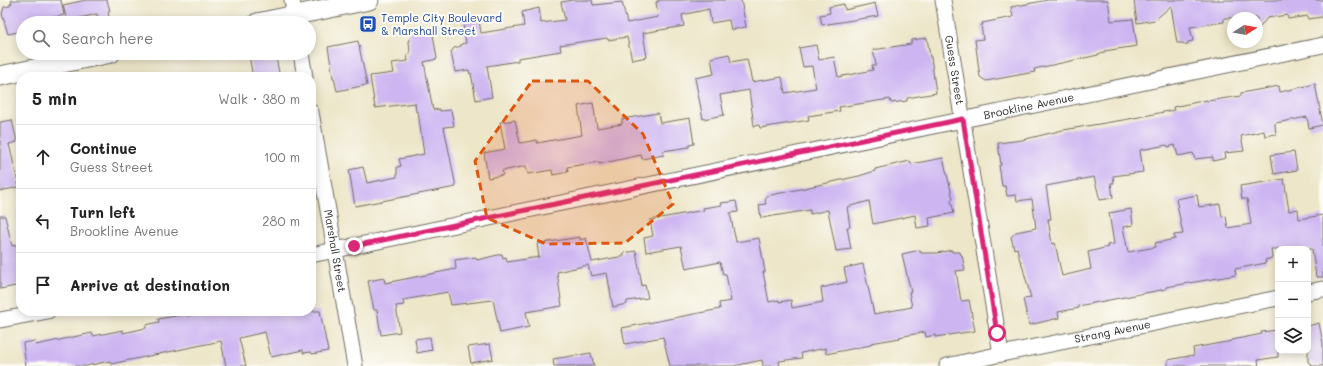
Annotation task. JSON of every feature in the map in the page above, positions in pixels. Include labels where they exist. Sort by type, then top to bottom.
[{"type":"main road","points":[[283,16],[370,0]]},
{"type":"main road","points":[[19,72],[77,60]]},
{"type":"main road","points":[[0,76],[16,73]]},
{"type":"street","name":"Guess Street","points":[[943,0],[1001,354]]},
{"type":"street","name":"Brookline Avenue","points":[[316,254],[1323,45]]},
{"type":"street","points":[[302,60],[304,72]]},
{"type":"street","name":"Marshall Street","points":[[316,141],[355,366]]},
{"type":"street","points":[[1311,291],[1323,289]]},
{"type":"street","name":"Strang Avenue","points":[[947,366],[1275,299]]},
{"type":"street","points":[[0,320],[21,316]]},
{"type":"highlighted area","points":[[532,81],[588,81],[643,134],[673,204],[625,243],[546,244],[487,218],[475,161]]},
{"type":"building","points":[[11,0],[61,0],[64,15],[16,16],[16,32],[8,34],[2,14],[4,7],[10,6],[12,3]]},
{"type":"building","points":[[86,0],[107,0],[110,11],[108,11],[109,16],[97,16],[97,14],[88,16],[66,16],[63,5]]},
{"type":"building","points":[[573,0],[592,0],[593,5],[622,2],[627,23],[658,17],[656,2],[658,2],[658,0],[741,0],[746,27],[731,30],[729,20],[711,23],[709,9],[682,15],[684,26],[643,33],[647,57],[632,60],[627,37],[608,40],[607,38],[560,45],[561,51],[518,58],[518,61],[487,66],[492,97],[476,100],[471,73],[470,74],[469,70],[455,72],[451,52],[454,48],[466,43],[463,23],[467,22],[470,17],[475,21],[479,20],[481,33],[524,26],[522,12],[539,8],[541,23],[565,20],[561,2]]},
{"type":"building","points":[[1048,0],[1108,0],[1111,21],[1133,19],[1137,46],[1104,51],[1104,53],[1098,55],[1034,69],[1035,72],[986,81],[980,77],[975,40],[983,39],[982,23],[1013,17],[1011,7]]},
{"type":"building","points":[[1134,0],[1323,0],[1322,17],[1308,19],[1307,16],[1288,19],[1287,15],[1267,18],[1263,23],[1263,12],[1227,12],[1227,18],[1224,18],[1224,22],[1190,27],[1193,41],[1188,42],[1187,45],[1177,43],[1171,6],[1155,20],[1137,23]]},
{"type":"building","points":[[875,3],[878,16],[822,25],[820,15],[830,13],[829,7],[844,4],[845,10]]},
{"type":"building","points":[[432,28],[437,59],[424,62],[433,110],[451,110],[454,126],[444,127],[456,187],[355,206],[349,170],[363,167],[367,183],[397,177],[397,167],[401,166],[399,159],[424,154],[418,112],[416,112],[415,103],[375,108],[370,76],[394,73],[392,63],[408,61],[407,55],[410,54],[409,32]]},
{"type":"building","points":[[927,38],[936,93],[907,98],[907,101],[891,103],[890,99],[839,107],[840,111],[808,116],[809,120],[760,128],[759,125],[754,126],[749,90],[720,95],[724,115],[703,119],[695,78],[714,74],[711,58],[729,54],[731,62],[747,59],[752,82],[782,77],[785,93],[816,88],[812,66],[803,67],[799,48],[816,45],[819,60],[834,57],[838,77],[873,70],[872,65],[876,65],[873,50],[911,44],[911,40]]},
{"type":"building","points":[[358,41],[367,85],[337,91],[333,78],[328,47]]},
{"type":"building","points":[[250,60],[276,60],[279,72],[252,72]]},
{"type":"building","points":[[1315,84],[1323,125],[1309,128],[1307,117],[1276,123],[1276,134],[1265,136],[1264,131],[1241,136],[1244,151],[1225,153],[1226,158],[1213,161],[1213,157],[1195,159],[1193,153],[1178,156],[1175,145],[1140,150],[1143,172],[1113,176],[1114,183],[1111,183],[1113,198],[1100,200],[1094,177],[1046,186],[1051,219],[1048,219],[1052,244],[1055,243],[1062,276],[1091,269],[1088,252],[1114,244],[1109,213],[1131,209],[1133,225],[1123,227],[1128,252],[1156,247],[1155,243],[1175,239],[1174,235],[1183,234],[1176,199],[1197,195],[1199,207],[1220,204],[1222,217],[1226,216],[1228,228],[1251,224],[1247,199],[1242,199],[1240,186],[1284,179],[1289,211],[1298,209],[1299,219],[1323,215],[1323,277],[1316,277],[1311,246],[1275,246],[1275,249],[1271,249],[1272,258],[1265,260],[1266,263],[1235,269],[1236,275],[1166,287],[1166,289],[1078,306],[1079,308],[1058,312],[1059,318],[1029,325],[1023,299],[1031,298],[1017,248],[1014,249],[1011,237],[1016,232],[1036,228],[1032,199],[1017,201],[1016,195],[1007,196],[1005,186],[1002,186],[998,143],[1022,140],[1063,130],[1174,110],[1173,107],[1207,100],[1241,96],[1241,93],[1279,86],[1280,92]]},
{"type":"building","points":[[593,103],[597,128],[622,124],[622,119],[658,113],[660,123],[690,118],[694,144],[689,145],[689,147],[663,151],[664,155],[642,159],[641,155],[599,164],[599,162],[567,167],[568,172],[553,175],[552,170],[528,174],[526,166],[502,171],[503,175],[488,178],[484,153],[505,149],[500,122],[515,120],[520,143],[537,140],[537,143],[582,135],[578,106]]},
{"type":"building","points":[[12,120],[16,142],[9,144],[16,174],[16,188],[0,191],[0,122]]},
{"type":"building","points":[[1294,152],[1297,170],[1274,174],[1271,155]]},
{"type":"building","points":[[943,158],[953,199],[951,200],[954,213],[929,218],[930,226],[917,228],[915,215],[873,224],[869,201],[847,207],[850,227],[847,227],[851,249],[836,251],[828,210],[810,214],[810,210],[761,218],[759,205],[766,204],[766,196],[859,176],[875,171],[875,169],[910,161],[911,164]]},
{"type":"building","points":[[736,201],[738,212],[730,213],[736,242],[759,238],[765,272],[763,272],[769,302],[791,300],[792,308],[823,302],[821,288],[847,282],[844,268],[863,264],[874,314],[912,307],[909,292],[911,292],[902,254],[920,250],[921,253],[937,253],[952,250],[952,252],[960,252],[962,255],[965,270],[956,271],[961,301],[969,300],[975,331],[935,337],[935,335],[926,337],[925,332],[826,354],[826,348],[801,353],[802,358],[779,361],[780,366],[763,366],[762,360],[734,366],[670,366],[663,337],[625,344],[622,328],[720,309],[719,303],[731,301],[726,274],[723,274],[720,262],[686,269],[681,246],[646,252],[644,238],[653,236],[650,220],[704,210],[703,208]]},
{"type":"building","points":[[0,216],[5,216],[12,246],[16,245],[16,286],[0,289]]},
{"type":"building","points":[[580,237],[580,240],[586,238],[592,262],[624,256],[623,253],[636,251],[642,286],[645,285],[648,298],[627,301],[627,304],[613,307],[607,273],[591,276],[588,265],[557,272],[562,306],[526,312],[529,327],[500,333],[493,300],[451,305],[448,292],[403,300],[404,305],[396,306],[400,332],[381,335],[377,310],[374,310],[368,281],[384,278],[385,283],[456,269],[455,260],[476,257],[477,260],[502,254],[503,258],[506,257],[507,262],[539,257],[537,244]]},
{"type":"building","points":[[316,311],[320,311],[328,351],[312,354],[311,352],[303,353],[303,350],[271,357],[265,332],[239,338],[246,366],[226,366],[221,341],[111,364],[110,361],[86,366],[26,366],[23,343],[35,341],[36,345],[92,333],[93,336],[123,330],[123,333],[146,328],[146,325],[159,322],[158,319],[175,316],[316,316]]},
{"type":"building","points":[[1319,323],[1323,343],[1323,366],[1312,366],[1311,363],[1308,362],[1308,354],[1311,354],[1311,325]]},
{"type":"building","points":[[1275,330],[1275,354],[1278,354],[1278,357],[1258,360],[1259,366],[1168,366],[1168,360],[1194,355],[1193,348],[1262,334],[1261,332]]},
{"type":"building","points":[[430,337],[432,350],[417,353],[415,339]]},
{"type":"building","points":[[490,344],[493,359],[471,363],[468,347]]},
{"type":"building","points":[[591,353],[594,366],[554,366],[553,359]]},
{"type":"place","name":"Temple City Boulevard & Marshall Street","points":[[368,24]]},
{"type":"route","points":[[354,246],[963,119],[997,333]]}]
